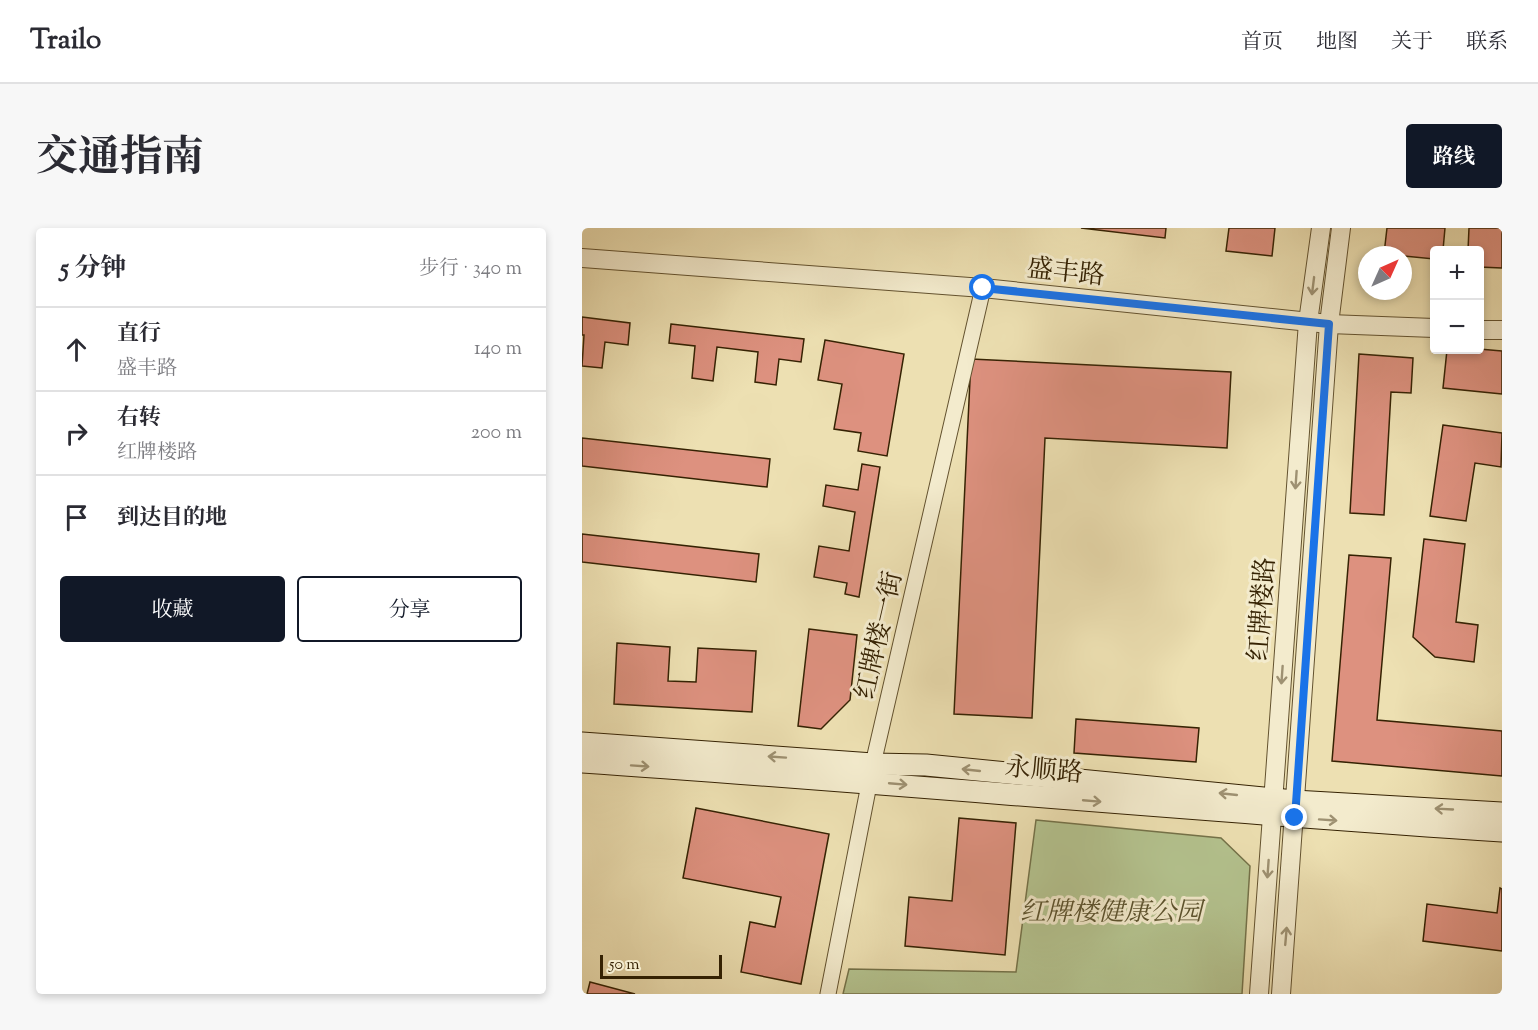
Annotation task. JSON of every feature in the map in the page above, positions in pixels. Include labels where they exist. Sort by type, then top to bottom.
[{"type":"main road","points":[[582,743],[872,773]]},
{"type":"main road","name":"永顺路","points":[[582,762],[872,773],[1294,809],[1502,831]]},
{"type":"main road","points":[[1294,809],[1502,813]]},
{"type":"street","name":"红牌楼路","points":[[1259,994],[1308,322],[1321,228]]},
{"type":"street","name":"红牌楼路","points":[[1281,994],[1329,324],[1341,228]]},
{"type":"street","name":"盛丰路","points":[[582,258],[983,288],[1329,324],[1430,328]]},
{"type":"street","name":"红牌楼一街","points":[[828,994],[872,773],[983,288]]},
{"type":"street","points":[[1484,330],[1502,330]]},
{"type":"green space","name":"红牌楼健康公园","points":[[1036,820],[1221,838],[1250,866],[1242,994],[843,994],[849,969],[1016,972]]},
{"type":"building","points":[[1081,228],[1166,228],[1165,238]]},
{"type":"building","points":[[1229,228],[1275,228],[1272,256],[1226,251]]},
{"type":"building","points":[[1387,228],[1445,228],[1443,246],[1430,246],[1430,259],[1412,257],[1412,246],[1385,246]]},
{"type":"building","points":[[1469,228],[1502,228],[1502,268],[1484,267],[1484,246],[1468,246]]},
{"type":"building","points":[[582,317],[630,323],[628,345],[605,342],[602,368],[582,366],[584,335],[582,335]]},
{"type":"building","points":[[671,324],[804,339],[801,362],[779,359],[776,385],[755,382],[758,352],[717,347],[713,381],[692,378],[695,346],[669,343]]},
{"type":"building","points":[[825,340],[904,354],[887,456],[858,451],[861,433],[834,429],[842,384],[818,380]]},
{"type":"building","points":[[1484,349],[1502,351],[1502,394],[1443,388],[1447,354],[1484,354]]},
{"type":"building","points":[[1359,354],[1413,358],[1411,393],[1391,392],[1384,515],[1350,513]]},
{"type":"building","points":[[971,359],[1231,372],[1227,448],[1045,438],[1032,718],[954,714]]},
{"type":"building","points":[[1443,425],[1502,433],[1501,467],[1475,463],[1466,521],[1430,516]]},
{"type":"building","points":[[582,438],[770,459],[767,487],[582,466]]},
{"type":"building","points":[[862,464],[880,467],[859,597],[845,594],[847,583],[814,577],[819,546],[849,551],[855,512],[823,506],[826,485],[858,490]]},
{"type":"building","points":[[582,534],[759,554],[756,582],[582,562]]},
{"type":"building","points":[[1424,539],[1465,544],[1456,622],[1478,625],[1474,662],[1435,657],[1413,637]]},
{"type":"building","points":[[1349,555],[1391,558],[1377,720],[1502,731],[1502,776],[1332,761]]},
{"type":"building","points":[[809,629],[857,635],[850,700],[821,729],[798,726]]},
{"type":"building","points":[[617,643],[670,647],[668,681],[696,682],[698,648],[756,651],[752,712],[614,704]]},
{"type":"building","points":[[1076,719],[1199,728],[1196,762],[1074,753]]},
{"type":"building","points":[[696,808],[829,834],[801,984],[741,972],[750,922],[775,927],[781,897],[683,878]]},
{"type":"building","points":[[959,818],[1016,823],[1005,955],[905,946],[909,897],[952,901]]},
{"type":"building","points":[[1500,888],[1502,889],[1502,951],[1423,941],[1427,904],[1497,913]]},
{"type":"building","points":[[590,982],[635,994],[587,994]]},
{"type":"route","points":[[983,288],[1329,324],[1294,801],[1295,818]]}]
